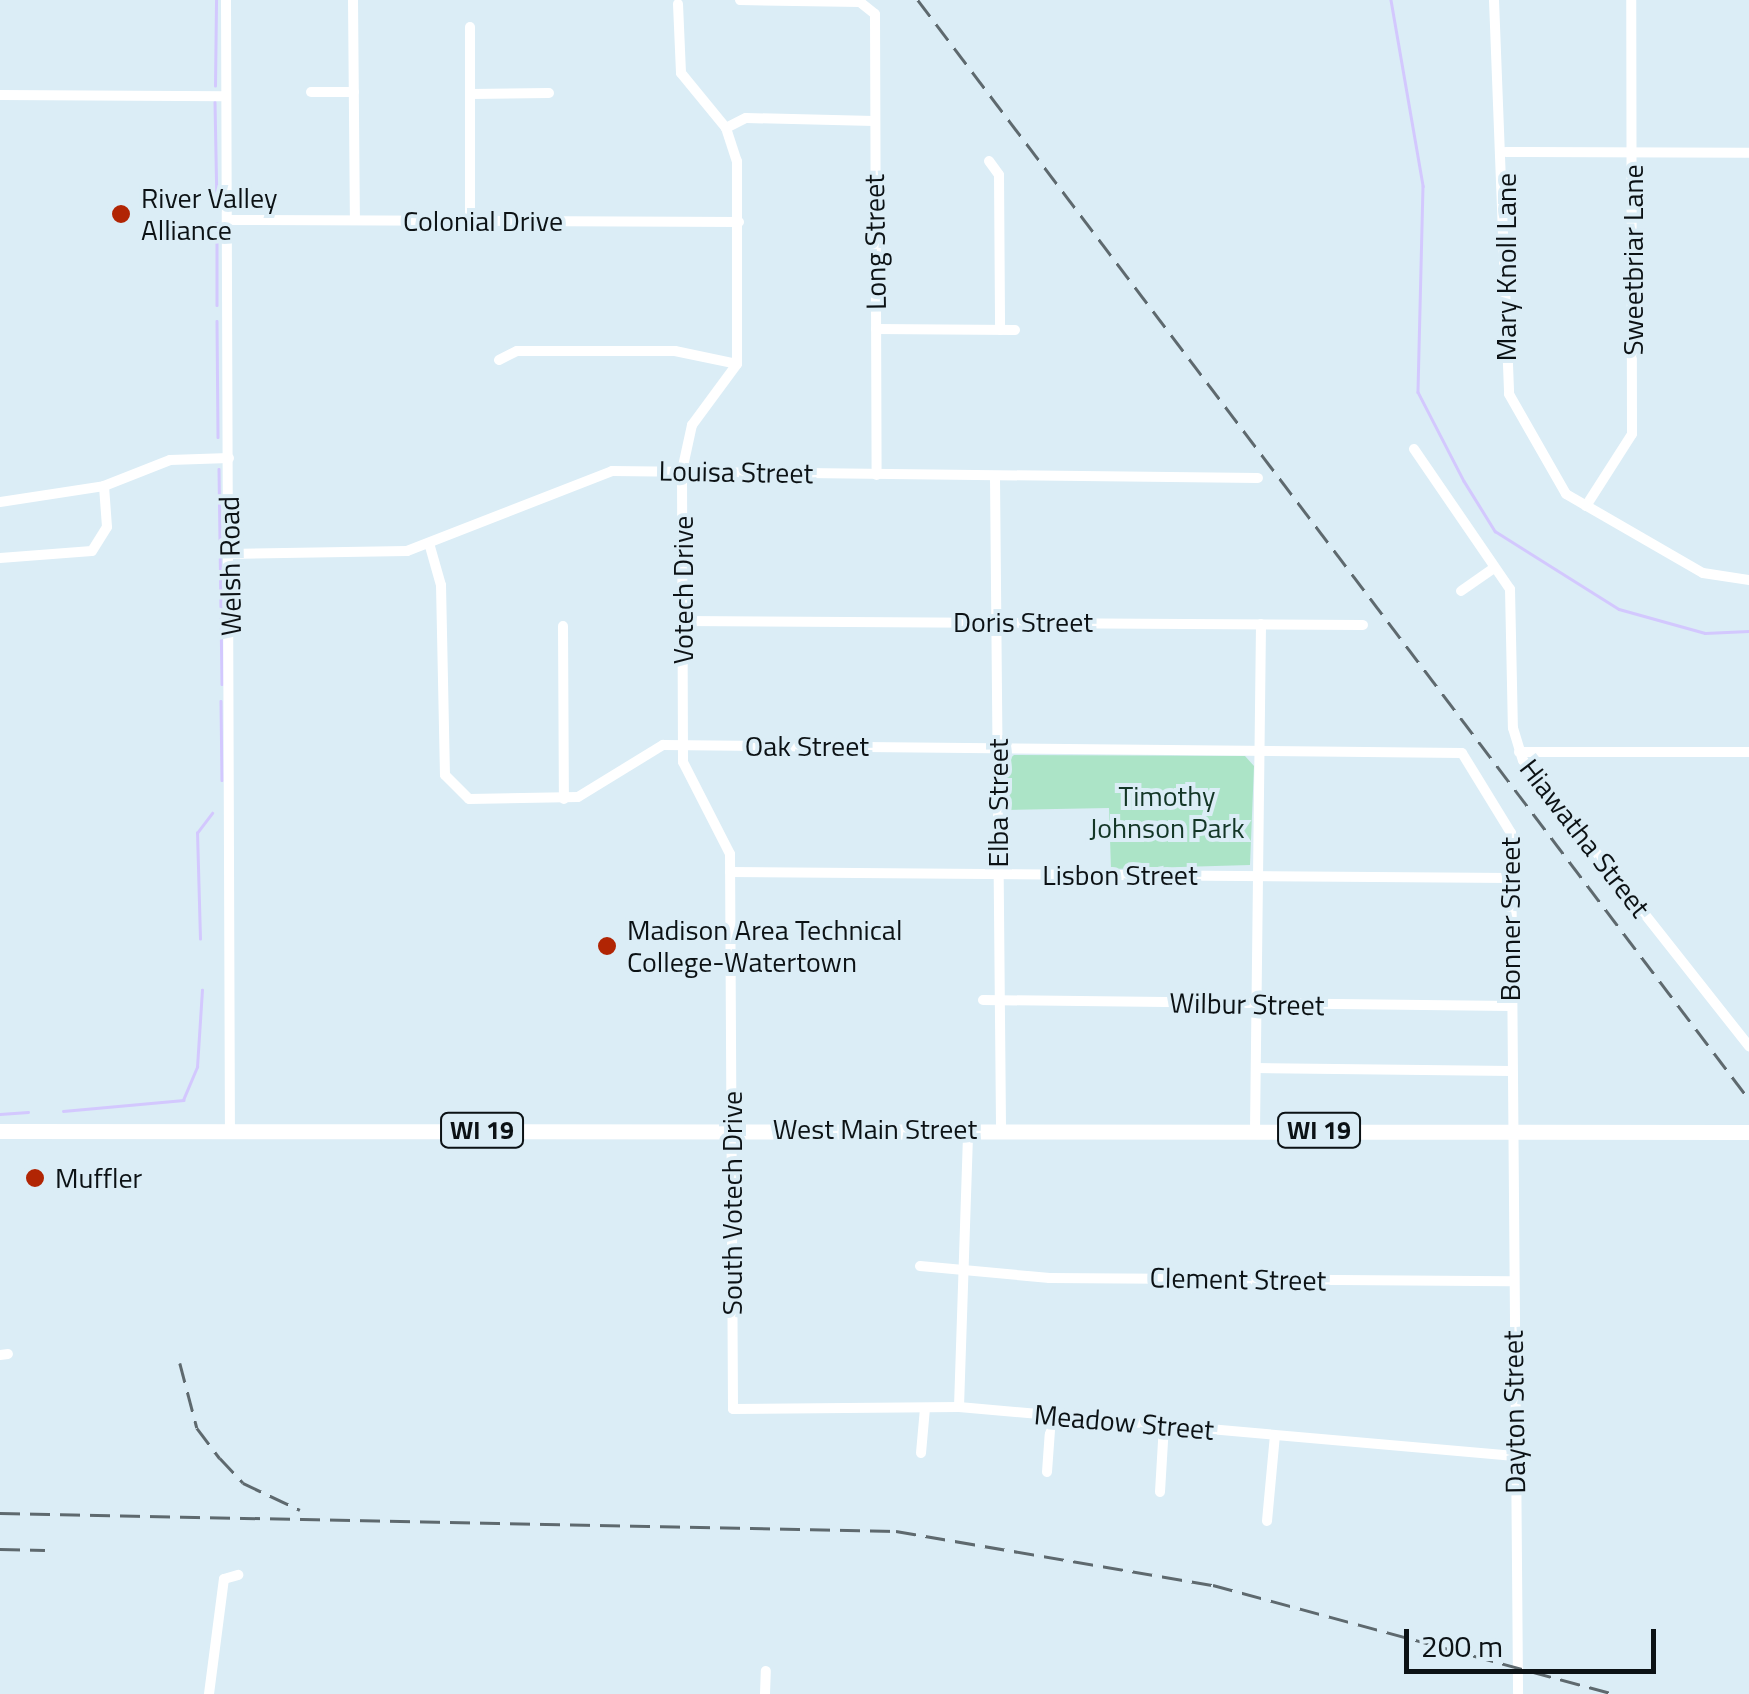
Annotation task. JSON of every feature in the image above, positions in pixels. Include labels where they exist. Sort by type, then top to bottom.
[{"type":"main road","name":"West Main Street","points":[[0,1132],[1749,1132]]},
{"type":"street","name":"Welsh Road","points":[[226,0],[230,1131]]},
{"type":"street","points":[[354,0],[355,220]]},
{"type":"street","name":"Long Street","points":[[740,0],[874,10],[877,475]]},
{"type":"street","name":"Mary Knoll Lane","points":[[1494,0],[1506,152],[1506,384],[1561,488],[1703,572],[1749,580]]},
{"type":"street","name":"Sweetbriar Lane","points":[[1586,506],[1632,434],[1632,0]]},
{"type":"street","points":[[499,360],[516,351],[675,351],[737,364],[738,222],[726,128],[681,73],[678,4]]},
{"type":"street","points":[[470,27],[470,220]]},
{"type":"street","points":[[311,92],[354,92]]},
{"type":"street","points":[[472,94],[549,93]]},
{"type":"street","points":[[0,95],[226,96]]},
{"type":"street","points":[[726,128],[746,118],[874,120]]},
{"type":"street","points":[[1506,152],[1749,153]]},
{"type":"street","points":[[989,160],[1000,176],[1000,330]]},
{"type":"street","name":"Colonial Drive","points":[[227,220],[738,222]]},
{"type":"street","points":[[876,329],[1015,330]]},
{"type":"street","name":"Votech Drive","points":[[732,996],[728,844],[690,788],[685,745],[682,471],[692,424],[737,364]]},
{"type":"street","name":"Hiawatha Street","points":[[1414,448],[1494,568],[1516,615],[1518,752],[1749,1046]]},
{"type":"street","points":[[0,502],[104,486],[170,460],[229,458]]},
{"type":"street","name":"Louisa Street","points":[[230,554],[390,554],[429,543],[592,476],[682,471],[995,478],[1258,478]]},
{"type":"street","name":"Elba Street","points":[[995,478],[1001,1130]]},
{"type":"street","points":[[0,558],[92,551],[107,527],[104,486]]},
{"type":"street","points":[[429,543],[441,585],[448,784],[469,800],[564,800],[564,626]]},
{"type":"street","points":[[1462,591],[1494,568]]},
{"type":"street","name":"Doris Street","points":[[684,620],[1363,625]]},
{"type":"street","points":[[1255,1130],[1261,624]]},
{"type":"street","name":"Oak Street","points":[[564,800],[652,748],[685,745],[1432,750]]},
{"type":"street","name":"Bonner Street","points":[[1432,750],[1462,752],[1505,814],[1511,878],[1510,1131]]},
{"type":"street","points":[[1518,752],[1749,752]]},
{"type":"street","name":"Lisbon Street","points":[[730,872],[1511,878]]},
{"type":"street","name":"South Votech Drive","points":[[732,996],[733,1409]]},
{"type":"street","name":"Wilbur Street","points":[[983,1000],[1511,1006]]},
{"type":"street","points":[[1256,1068],[1511,1071]]},
{"type":"street","points":[[960,1407],[968,1129]]},
{"type":"street","name":"Dayton Street","points":[[1510,1131],[1518,1694]]},
{"type":"street","name":"Clement Street","points":[[920,1266],[964,1274],[1511,1280]]},
{"type":"street","name":"Meadow Street","points":[[733,1409],[960,1407],[1516,1456]]},
{"type":"street","points":[[921,1453],[925,1408]]},
{"type":"street","points":[[1046,1472],[1052,1416]]},
{"type":"street","points":[[1160,1492],[1164,1425]]},
{"type":"street","points":[[1267,1521],[1275,1435]]},
{"type":"street","points":[[209,1694],[224,1579],[238,1575]]},
{"type":"street","points":[[765,1694],[766,1671]]},
{"type":"green space","name":"Timothy Johnson Park","points":[[1014,755],[1245,756],[1254,766],[1250,865],[1111,869],[1109,808],[1005,810],[1005,763]]},
{"type":"waterway","points":[[215,86],[216,0]]},
{"type":"waterway","points":[[1391,0],[1423,186],[1418,392],[1464,481],[1495,531],[1619,609],[1705,633],[1749,631]]},
{"type":"waterway","points":[[215,102],[217,204]]},
{"type":"waterway","points":[[217,223],[217,305]]},
{"type":"waterway","points":[[217,321],[218,437]]},
{"type":"waterway","points":[[219,469],[222,684]]},
{"type":"waterway","points":[[221,701],[222,780]]},
{"type":"waterway","points":[[200,939],[197,833],[212,813]]},
{"type":"waterway","points":[[63,1111],[183,1100],[197,1067],[202,990]]},
{"type":"waterway","points":[[0,1114],[28,1112]]},
{"type":"railway","points":[[918,0],[1749,1099]]},
{"type":"railway","points":[[180,1363],[197,1428],[220,1458],[243,1483],[300,1510]]},
{"type":"railway","points":[[0,1513],[896,1531],[1213,1585],[1613,1694]]},
{"type":"railway","points":[[0,1549],[45,1550]]},
{"type":"place","name":"River Valley Alliance","points":[[121,214]]},
{"type":"place","name":"Madison Area Technical College-Watertown","points":[[607,946]]},
{"type":"place","name":"Muffler","points":[[35,1178]]}]
